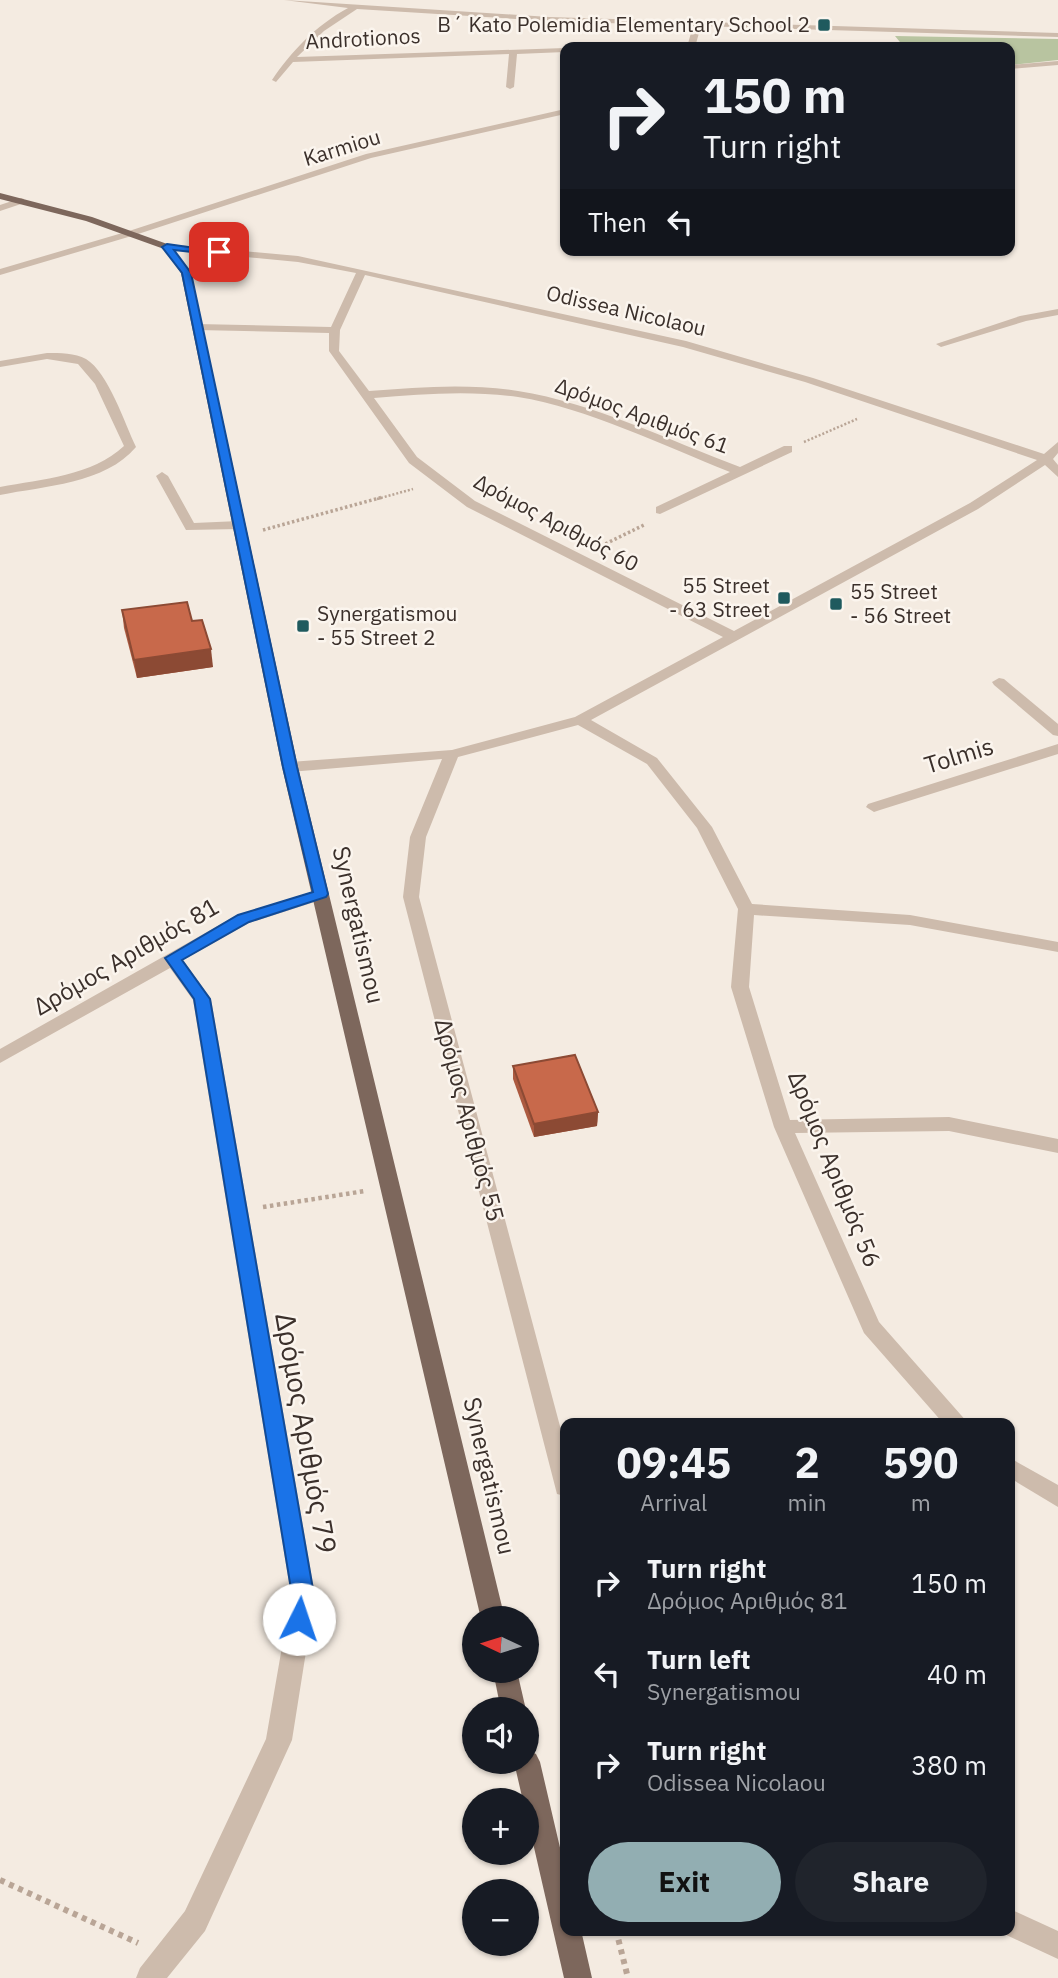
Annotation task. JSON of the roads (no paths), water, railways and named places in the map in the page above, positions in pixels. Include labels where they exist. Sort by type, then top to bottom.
[{"type":"main road","points":[[0,196],[132,233],[167,247]]},
{"type":"main road","name":"Synergatismou","points":[[167,247],[186,273],[290,767],[490,1606]]},
{"type":"main road","points":[[530,1774],[560,1904]]},
{"type":"main road","points":[[568,1936],[578,1978]]},
{"type":"street","points":[[288,0],[355,7],[697,26],[1058,35]]},
{"type":"street","points":[[276,79],[288,60],[337,17],[355,7]]},
{"type":"street","points":[[692,42],[697,26]]},
{"type":"street","points":[[510,87],[513,50]]},
{"type":"street","name":"Androtionos","points":[[288,60],[560,50]]},
{"type":"street","points":[[1015,67],[1058,63]]},
{"type":"street","name":"Karmiou","points":[[0,272],[132,233],[369,156],[560,113]]},
{"type":"street","points":[[0,208],[21,201]]},
{"type":"street","name":"Odissea Nicolaou","points":[[167,247],[298,259],[686,344],[887,406],[1046,459]]},
{"type":"street","points":[[197,327],[335,330],[362,271]]},
{"type":"street","points":[[941,344],[1024,318],[1058,312]]},
{"type":"street","name":"Δρόμος Αριθμός 60","points":[[335,330],[334,351],[413,460],[440,481],[471,504],[733,636]]},
{"type":"street","points":[[0,364],[50,355],[75,358],[90,367],[130,447],[113,463],[79,475],[0,491]]},
{"type":"street","name":"Δρόμος Αριθμός 61","points":[[366,395],[447,388],[518,394],[573,407],[737,471]]},
{"type":"street","points":[[290,767],[452,754],[580,720],[974,506],[1046,459],[1058,446]]},
{"type":"street","points":[[660,510],[788,449]]},
{"type":"street","points":[[1046,459],[1058,473]]},
{"type":"street","points":[[162,476],[190,527],[240,531]]},
{"type":"street","points":[[999,682],[1058,732]]},
{"type":"street","points":[[580,720],[652,761],[704,827],[746,909],[910,920],[1058,947]]},
{"type":"street","name":"Tolmis","points":[[874,807],[1058,749]]},
{"type":"street","name":"Δρόμος Αριθμός 55","points":[[452,754],[418,837],[411,897],[560,1468]]},
{"type":"street","name":"Δρόμος Αριθμός 81","points":[[0,1058],[243,919],[321,894]]},
{"type":"street","name":"Δρόμος Αριθμός 56","points":[[746,909],[740,987],[783,1127],[871,1327],[953,1418]]},
{"type":"street","name":"Δρόμος Αριθμός 79","points":[[150,1978],[195,1921],[279,1740],[303,1595],[202,999],[173,958]]},
{"type":"street","points":[[783,1127],[949,1124],[1058,1146]]},
{"type":"street","points":[[1015,1470],[1058,1497]]},
{"type":"street","points":[[1015,1924],[1058,1945]]},
{"type":"place","name":"B´ Kato Polemidia Elementary School 2","points":[[824,25]]},
{"type":"place","name":"55 Street - 63 Street","points":[[784,598]]},
{"type":"place","name":"55 Street - 56 Street","points":[[836,604]]},
{"type":"place","name":"Synergatismou - 55 Street 2","points":[[303,626]]}]
